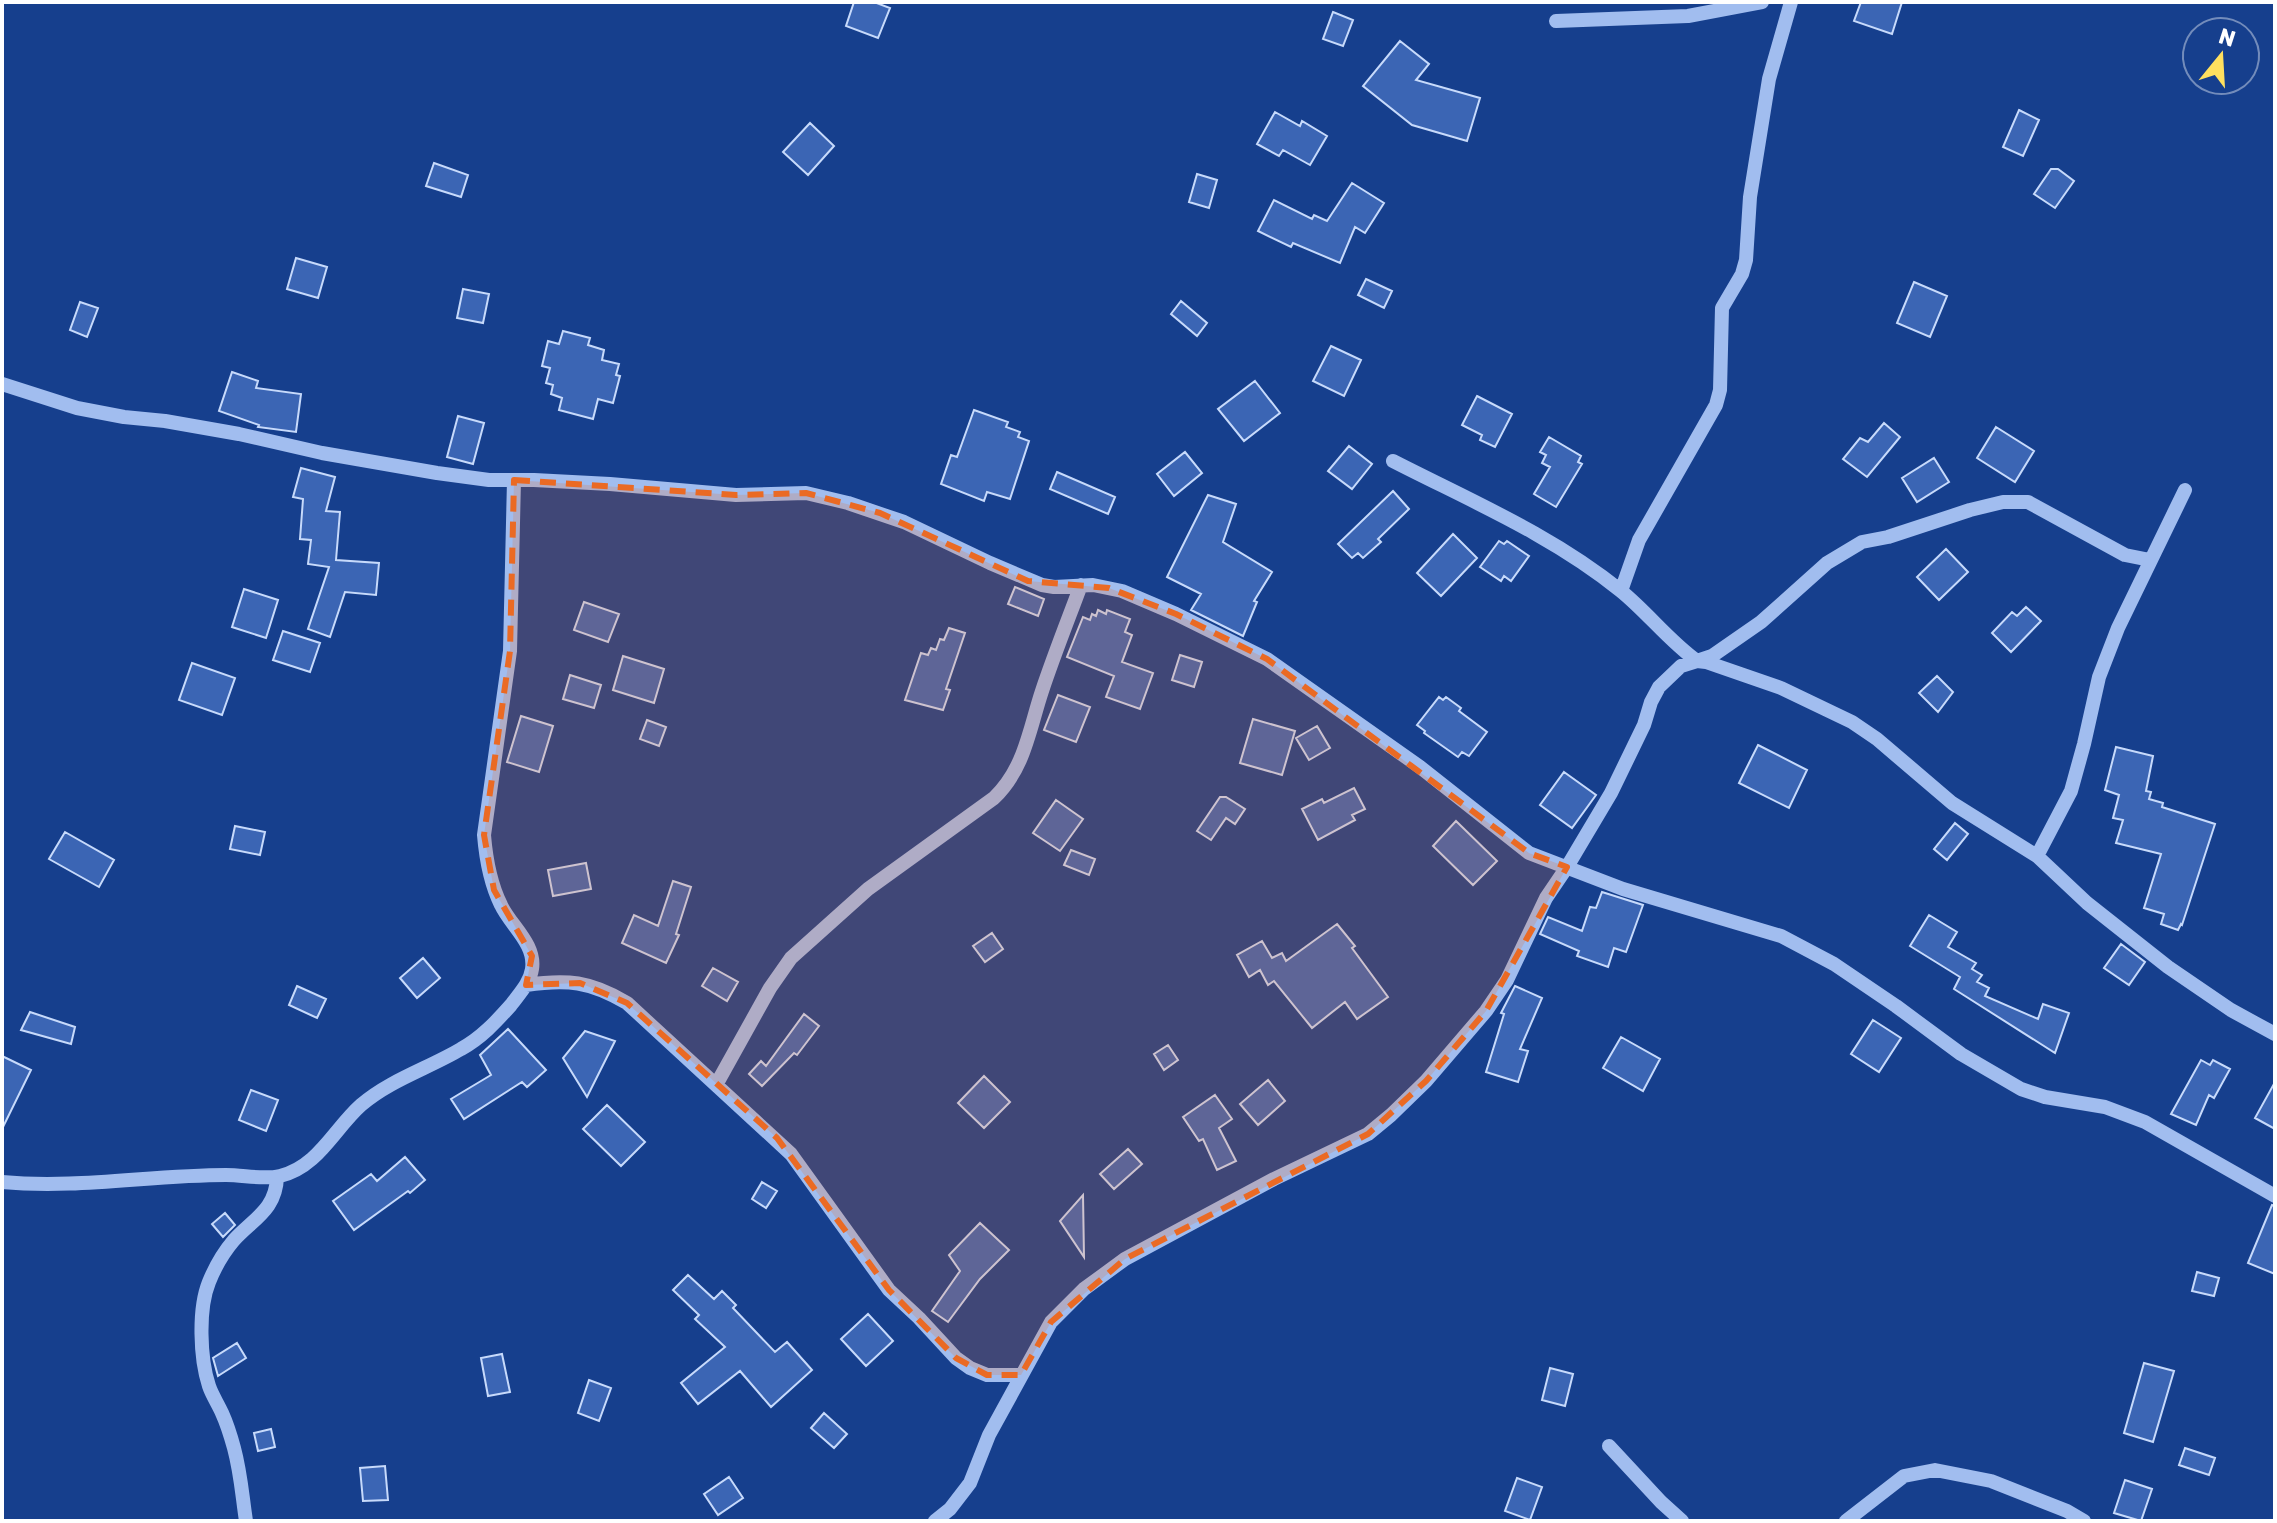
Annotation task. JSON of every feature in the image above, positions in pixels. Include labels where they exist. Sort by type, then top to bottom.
[{"type":"street","points":[[1556,21],[1688,16],[1762,2]]},
{"type":"street","points":[[1621,591],[1639,540],[1716,405],[1720,390],[1722,308],[1744,268],[1750,197],[1769,79],[1791,2]]},
{"type":"street","points":[[2,384],[77,408],[239,434],[382,464],[489,480],[610,484],[736,495],[806,493],[835,499],[904,522],[1028,581],[1054,587],[1093,585],[1122,591],[1259,654],[1420,767],[1529,853],[1623,889],[1781,936],[1834,964],[1961,1054],[2021,1089],[2045,1097],[2105,1107],[2145,1122],[2275,1196]]},
{"type":"street","points":[[1393,461],[1543,536],[1621,591],[1697,661],[1781,688],[1852,722],[1877,739],[1952,803],[2037,856],[2087,903],[2168,967],[2231,1010],[2275,1034]]},
{"type":"street","points":[[2,1182],[48,1185],[227,1175],[277,1177],[296,1171],[311,1161],[346,1119],[376,1094],[463,1048],[492,1026],[526,985],[533,967],[532,956],[494,890],[484,835],[510,651],[514,480]]},
{"type":"street","points":[[2037,856],[2071,791],[2099,677],[2118,628],[2185,490]]},
{"type":"street","points":[[935,1521],[950,1509],[970,1483],[989,1435],[1051,1322],[1084,1289],[1125,1259],[1274,1179],[1368,1134],[1426,1081],[1486,1011],[1507,980],[1546,898],[1611,793],[1659,687],[1675,670],[1712,656],[1749,631],[1827,563],[1862,542],[1888,537],[1981,507],[2003,502],[2028,502],[2125,555],[2150,560]]},
{"type":"street","points":[[716,1085],[770,988],[791,958],[868,889],[1007,786],[1024,753],[1042,692],[1081,585]]},
{"type":"street","points":[[526,985],[570,981],[591,985],[627,1003],[791,1154],[889,1290],[950,1353],[970,1368],[987,1375],[1021,1375]]},
{"type":"street","points":[[246,1521],[243,1488],[233,1446],[204,1366],[203,1312],[207,1286],[218,1262],[233,1241],[267,1208],[277,1190],[277,1177]]},
{"type":"street","points":[[1609,1446],[1682,1521]]},
{"type":"street","points":[[1846,1521],[1904,1476],[1935,1470],[1991,1481],[2067,1511],[2084,1521]]},
{"type":"highlighted area","points":[[514,480],[736,495],[806,493],[880,513],[1028,581],[1109,588],[1176,614],[1267,659],[1529,853],[1567,867],[1486,1011],[1426,1081],[1368,1134],[1125,1259],[1051,1322],[1021,1375],[987,1375],[956,1358],[889,1290],[777,1138],[627,1003],[580,983],[526,985],[532,956],[494,890],[484,835],[510,651]]},
{"type":"building","points":[[854,2],[874,2],[890,8],[878,38],[846,26]]},
{"type":"building","points":[[1861,2],[1902,2],[1892,34],[1854,21]]},
{"type":"building","points":[[1333,12],[1353,20],[1343,46],[1323,39]]},
{"type":"building","points":[[1400,41],[1429,64],[1416,80],[1480,98],[1467,141],[1412,125],[1363,86]]},
{"type":"building","points":[[2019,110],[2039,120],[2023,156],[2003,147]]},
{"type":"building","points":[[1275,112],[1300,126],[1302,121],[1327,136],[1310,165],[1283,150],[1279,156],[1257,144]]},
{"type":"building","points":[[810,123],[834,146],[808,175],[783,152]]},
{"type":"building","points":[[434,163],[468,175],[461,197],[426,186]]},
{"type":"building","points":[[2051,169],[2058,169],[2074,181],[2055,208],[2034,194]]},
{"type":"building","points":[[1197,174],[1217,180],[1209,208],[1189,202]]},
{"type":"building","points":[[1352,183],[1384,203],[1365,233],[1355,227],[1340,263],[1293,243],[1291,247],[1258,231],[1274,200],[1312,219],[1314,215],[1327,221]]},
{"type":"building","points":[[296,258],[327,267],[318,298],[287,289]]},
{"type":"building","points":[[1366,279],[1392,291],[1384,308],[1358,295]]},
{"type":"building","points":[[1914,282],[1947,296],[1930,337],[1897,323]]},
{"type":"building","points":[[463,289],[489,294],[483,323],[457,318]]},
{"type":"building","points":[[1181,301],[1207,323],[1197,336],[1171,314]]},
{"type":"building","points":[[80,302],[98,308],[87,337],[70,330]]},
{"type":"building","points":[[563,331],[590,338],[588,345],[604,350],[602,360],[619,364],[616,375],[620,376],[613,403],[598,399],[593,419],[559,410],[562,398],[551,394],[553,385],[546,383],[550,368],[542,366],[548,341],[559,344]]},
{"type":"building","points":[[1331,346],[1361,360],[1344,396],[1313,381]]},
{"type":"building","points":[[232,372],[258,381],[256,388],[301,394],[296,432],[258,427],[219,411]]},
{"type":"building","points":[[1255,381],[1280,413],[1244,441],[1218,409]]},
{"type":"building","points":[[1477,396],[1512,414],[1495,447],[1480,440],[1482,435],[1462,425]]},
{"type":"building","points":[[974,410],[1008,422],[1006,427],[1020,432],[1018,437],[1029,441],[1010,499],[987,492],[984,501],[941,484],[951,455],[957,457]]},
{"type":"building","points":[[458,416],[484,423],[473,464],[447,457]]},
{"type":"building","points":[[1884,423],[1900,437],[1867,477],[1843,459],[1860,438],[1868,442]]},
{"type":"building","points":[[1996,427],[2034,451],[2015,482],[1977,458]]},
{"type":"building","points":[[1549,437],[1581,456],[1578,462],[1582,464],[1556,507],[1534,494],[1550,467],[1542,463],[1546,455],[1540,452]]},
{"type":"building","points":[[1349,446],[1372,464],[1352,489],[1328,471]]},
{"type":"building","points":[[1185,452],[1202,473],[1174,496],[1157,474]]},
{"type":"building","points":[[1934,458],[1949,482],[1917,502],[1902,478]]},
{"type":"building","points":[[301,468],[335,477],[326,511],[340,512],[336,560],[379,563],[376,595],[345,592],[330,637],[308,629],[329,567],[308,564],[311,540],[300,539],[303,499],[293,497]]},
{"type":"building","points":[[1057,472],[1115,497],[1108,514],[1050,489]]},
{"type":"building","points":[[1393,491],[1409,509],[1363,558],[1358,553],[1352,558],[1338,544]]},
{"type":"building","points":[[1208,495],[1236,504],[1223,542],[1272,572],[1254,601],[1257,602],[1243,636],[1191,610],[1201,594],[1167,577]]},
{"type":"building","points":[[1453,534],[1477,558],[1441,596],[1417,573]]},
{"type":"building","points":[[1499,541],[1504,544],[1507,541],[1529,556],[1511,581],[1504,576],[1501,581],[1480,567]]},
{"type":"building","points":[[1946,549],[1968,572],[1939,600],[1917,577]]},
{"type":"building","points":[[1015,587],[1044,599],[1038,616],[1008,604]]},
{"type":"building","points":[[244,589],[278,600],[266,638],[232,627]]},
{"type":"building","points":[[584,602],[619,614],[608,642],[574,630]]},
{"type":"building","points":[[2026,607],[2041,621],[2011,652],[1992,633],[2012,612],[2017,616]]},
{"type":"building","points":[[1098,610],[1106,614],[1107,610],[1130,619],[1125,632],[1132,635],[1122,662],[1153,673],[1140,709],[1106,697],[1114,676],[1067,657],[1083,617],[1090,620]]},
{"type":"building","points":[[949,628],[965,633],[946,689],[950,690],[943,710],[905,700],[921,653],[928,655],[931,648],[936,650]]},
{"type":"building","points":[[283,631],[320,643],[310,672],[273,660]]},
{"type":"building","points":[[1180,655],[1202,662],[1194,687],[1172,680]]},
{"type":"building","points":[[623,656],[664,669],[654,703],[613,690]]},
{"type":"building","points":[[192,663],[235,678],[222,715],[179,700]]},
{"type":"building","points":[[570,675],[601,685],[594,708],[563,699]]},
{"type":"building","points":[[1937,676],[1953,692],[1938,712],[1919,693]]},
{"type":"building","points":[[1058,695],[1090,707],[1076,742],[1044,730]]},
{"type":"building","points":[[1439,697],[1443,700],[1446,697],[1487,732],[1469,756],[1462,752],[1458,757],[1417,725]]},
{"type":"building","points":[[521,716],[553,726],[539,772],[507,762]]},
{"type":"building","points":[[1253,719],[1295,731],[1282,775],[1240,763]]},
{"type":"building","points":[[647,720],[666,727],[659,746],[640,739]]},
{"type":"building","points":[[1317,726],[1330,748],[1309,760],[1296,738]]},
{"type":"building","points":[[1758,745],[1807,770],[1789,808],[1739,783]]},
{"type":"building","points":[[2116,747],[2153,756],[2146,791],[2151,792],[2149,799],[2163,803],[2162,807],[2215,824],[2178,930],[2161,924],[2164,914],[2144,908],[2161,854],[2116,843],[2123,820],[2113,818],[2119,795],[2105,790]]},
{"type":"building","points":[[1564,772],[1596,795],[1572,828],[1540,805]]},
{"type":"building","points":[[1354,788],[1365,809],[1352,815],[1355,820],[1318,840],[1302,809],[1322,799],[1324,803]]},
{"type":"building","points":[[1220,797],[1226,797],[1245,809],[1235,824],[1226,818],[1211,840],[1197,831]]},
{"type":"building","points":[[1056,800],[1083,819],[1060,851],[1033,833]]},
{"type":"building","points":[[1456,821],[1497,861],[1473,885],[1433,846]]},
{"type":"building","points":[[1955,823],[1968,834],[1947,860],[1934,849]]},
{"type":"building","points":[[235,826],[265,832],[260,855],[230,849]]},
{"type":"building","points":[[65,832],[114,860],[99,887],[49,859]]},
{"type":"building","points":[[1071,850],[1095,859],[1089,875],[1064,865]]},
{"type":"building","points":[[586,863],[591,889],[553,896],[548,870]]},
{"type":"building","points":[[673,881],[691,887],[676,934],[679,935],[666,963],[622,943],[634,915],[658,926]]},
{"type":"building","points":[[1602,892],[1643,905],[1626,952],[1614,948],[1608,967],[1577,956],[1579,951],[1540,934],[1548,917],[1582,931],[1590,907],[1596,908]]},
{"type":"building","points":[[1929,915],[1957,932],[1948,947],[1976,963],[1972,969],[1982,975],[1977,982],[1989,988],[1985,996],[2038,1019],[2043,1004],[2069,1013],[2055,1053],[1954,989],[1960,977],[1910,946]]},
{"type":"building","points":[[1337,924],[1388,997],[1357,1019],[1345,1002],[1312,1028],[1274,981],[1268,985],[1260,970],[1249,977],[1237,955],[1262,941],[1272,958],[1282,953],[1286,961]]},
{"type":"building","points":[[992,933],[1003,949],[985,962],[973,946]]},
{"type":"building","points":[[2121,944],[2145,962],[2129,985],[2104,968]]},
{"type":"building","points":[[423,958],[440,978],[417,998],[400,978]]},
{"type":"building","points":[[713,968],[738,982],[727,1001],[702,986]]},
{"type":"building","points":[[297,986],[326,999],[317,1018],[289,1005]]},
{"type":"building","points":[[1515,986],[1542,998],[1520,1049],[1528,1051],[1518,1082],[1486,1072],[1504,1014],[1501,1013]]},
{"type":"building","points":[[30,1012],[75,1027],[71,1044],[21,1030]]},
{"type":"building","points":[[804,1014],[819,1026],[797,1055],[794,1053],[762,1086],[749,1074],[761,1061],[766,1066]]},
{"type":"building","points":[[1873,1020],[1901,1038],[1879,1072],[1851,1054]]},
{"type":"building","points":[[508,1029],[546,1070],[527,1087],[522,1082],[464,1119],[451,1099],[491,1075],[480,1055]]},
{"type":"building","points":[[585,1031],[615,1041],[587,1097],[563,1058]]},
{"type":"building","points":[[1621,1037],[1660,1059],[1643,1091],[1603,1068]]},
{"type":"building","points":[[1168,1045],[1178,1060],[1164,1070],[1154,1054]]},
{"type":"building","points":[[2,1056],[31,1070],[2,1129]]},
{"type":"building","points":[[2201,1060],[2210,1065],[2213,1060],[2230,1069],[2214,1098],[2209,1095],[2196,1125],[2171,1114]]},
{"type":"building","points":[[984,1076],[1010,1102],[984,1128],[958,1103]]},
{"type":"building","points":[[1268,1080],[1285,1101],[1258,1125],[1240,1104]]},
{"type":"building","points":[[2275,1082],[2275,1129],[2255,1118]]},
{"type":"building","points":[[251,1090],[278,1100],[266,1131],[239,1120]]},
{"type":"building","points":[[1215,1095],[1232,1119],[1219,1128],[1236,1161],[1217,1170],[1203,1139],[1199,1141],[1183,1117]]},
{"type":"building","points":[[607,1105],[645,1142],[621,1166],[583,1129]]},
{"type":"building","points":[[1128,1149],[1142,1164],[1114,1189],[1100,1174]]},
{"type":"building","points":[[405,1157],[425,1180],[354,1230],[333,1201],[371,1174],[377,1181]]},
{"type":"building","points":[[762,1182],[777,1191],[766,1208],[752,1199]]},
{"type":"building","points":[[1083,1195],[1084,1257],[1060,1221]]},
{"type":"building","points":[[2272,1205],[2275,1206],[2275,1274],[2248,1263]]},
{"type":"building","points":[[225,1213],[235,1225],[223,1237],[212,1224]]},
{"type":"building","points":[[980,1223],[1009,1250],[980,1279],[948,1322],[932,1311],[960,1271],[949,1255]]},
{"type":"building","points":[[2197,1272],[2219,1278],[2214,1296],[2192,1291]]},
{"type":"building","points":[[688,1275],[714,1299],[722,1291],[736,1305],[733,1308],[775,1352],[787,1342],[812,1370],[771,1407],[740,1371],[698,1404],[681,1383],[725,1347],[695,1319],[699,1315],[673,1290]]},
{"type":"building","points":[[868,1314],[893,1341],[866,1366],[841,1339]]},
{"type":"building","points":[[237,1343],[246,1358],[218,1376],[213,1358]]},
{"type":"building","points":[[502,1354],[510,1392],[488,1396],[481,1358]]},
{"type":"building","points":[[2144,1363],[2174,1371],[2153,1442],[2124,1433]]},
{"type":"building","points":[[1550,1368],[1573,1374],[1565,1406],[1542,1400]]},
{"type":"building","points":[[589,1380],[611,1388],[599,1421],[578,1413]]},
{"type":"building","points":[[824,1413],[847,1434],[834,1448],[811,1428]]},
{"type":"building","points":[[271,1429],[275,1447],[258,1451],[254,1433]]},
{"type":"building","points":[[2185,1448],[2215,1458],[2209,1475],[2179,1465]]},
{"type":"building","points":[[385,1466],[388,1500],[363,1501],[360,1468]]},
{"type":"building","points":[[729,1477],[743,1498],[718,1515],[704,1494]]},
{"type":"building","points":[[1517,1478],[1542,1487],[1530,1520],[1505,1511]]},
{"type":"building","points":[[2125,1480],[2152,1489],[2141,1521],[2114,1513]]}]
